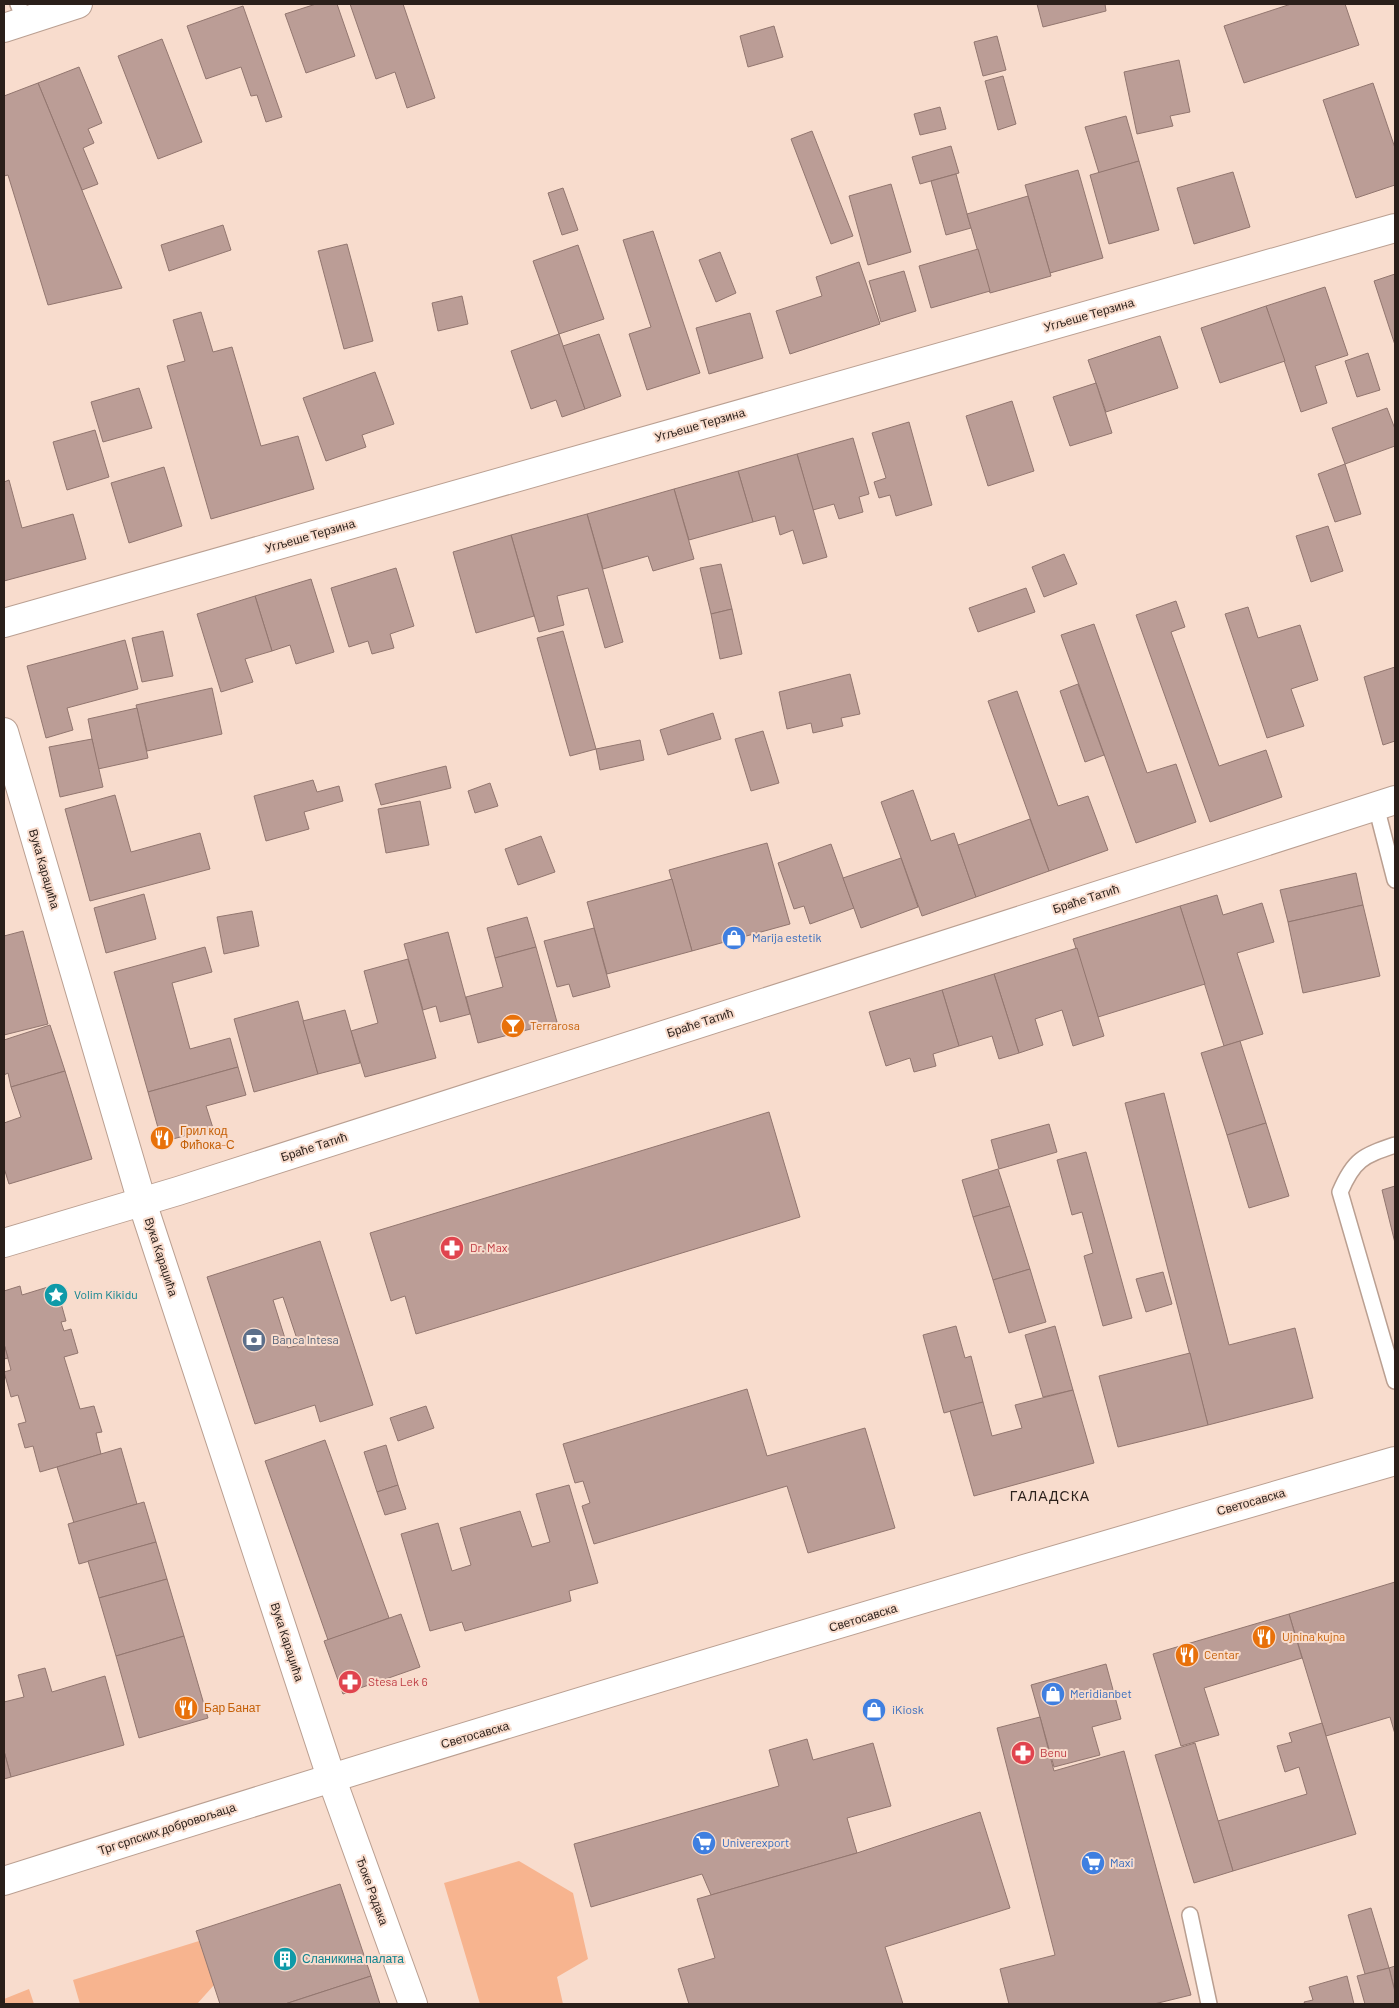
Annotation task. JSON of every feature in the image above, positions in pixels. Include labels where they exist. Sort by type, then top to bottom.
[{"type":"street","points":[[16,18],[78,4]]},
{"type":"street","name":"Угљеше Терзина","points":[[4,623],[1395,228]]},
{"type":"street","name":"Вука Караџића","points":[[4,732],[142,1202],[331,1777]]},
{"type":"street","name":"Браће Татић","points":[[4,1244],[142,1202],[1386,803]]},
{"type":"street","name":"Светосавска","points":[[331,1777],[1089,1549],[1395,1461]]},
{"type":"street","name":"Трг српских добровољаца","points":[[4,1881],[331,1777]]},
{"type":"street","name":"Ђоке Радака","points":[[331,1777],[413,2004]]},
{"type":"lane","points":[[1386,803],[1395,880]]},
{"type":"lane","points":[[1395,1145],[1367,1155],[1349,1171],[1340,1192],[1395,1381]]},
{"type":"lane","points":[[1190,1915],[1209,2004]]},
{"type":"shaded area","points":[[519,1861],[573,1893],[588,1959],[557,1977],[563,2004],[480,2004],[444,1883]]},
{"type":"shaded area","points":[[199,1941],[214,1985],[197,2004],[80,2004],[73,1980]]},
{"type":"shaded area","points":[[29,1989],[34,2004],[4,2004],[4,1999]]},
{"type":"building","points":[[316,4],[337,4],[355,56],[306,73],[285,14]]},
{"type":"building","points":[[350,4],[403,4],[435,98],[407,108],[395,72],[376,79]]},
{"type":"building","points":[[1037,4],[1105,4],[1106,11],[1043,27]]},
{"type":"building","points":[[1291,4],[1345,4],[1359,45],[1244,83],[1224,26]]},
{"type":"building","points":[[243,6],[282,117],[266,122],[257,95],[251,96],[241,67],[206,79],[187,26]]},
{"type":"building","points":[[774,26],[783,57],[748,67],[740,36]]},
{"type":"building","points":[[997,36],[1006,70],[983,76],[974,42]]},
{"type":"building","points":[[162,39],[202,142],[158,159],[118,56]]},
{"type":"building","points":[[1179,60],[1190,112],[1170,116],[1173,126],[1137,134],[1124,72]]},
{"type":"building","points":[[79,67],[102,123],[88,129],[94,143],[83,148],[98,184],[82,190],[38,83]]},
{"type":"building","points":[[1003,76],[1016,124],[998,130],[985,81]]},
{"type":"building","points":[[38,83],[122,288],[48,305],[8,175],[4,176],[4,96]]},
{"type":"building","points":[[1373,83],[1395,148],[1395,185],[1356,198],[1323,100]]},
{"type":"building","points":[[940,107],[946,129],[920,135],[914,114]]},
{"type":"building","points":[[1126,116],[1139,161],[1099,173],[1085,127]]},
{"type":"building","points":[[812,131],[853,236],[831,244],[791,139]]},
{"type":"building","points":[[951,146],[959,173],[920,184],[912,157]]},
{"type":"building","points":[[1139,161],[1159,230],[1109,244],[1090,175]]},
{"type":"building","points":[[1078,170],[1103,258],[1050,273],[1025,185]]},
{"type":"building","points":[[1233,172],[1250,227],[1194,244],[1177,188]]},
{"type":"building","points":[[956,174],[971,228],[946,235],[931,181]]},
{"type":"building","points":[[891,184],[911,252],[868,265],[849,196]]},
{"type":"building","points":[[563,188],[578,230],[562,235],[548,193]]},
{"type":"building","points":[[1028,196],[1051,276],[990,293],[967,214]]},
{"type":"building","points":[[223,225],[231,250],[169,271],[161,245]]},
{"type":"building","points":[[653,231],[700,373],[647,390],[629,334],[651,327],[623,240]]},
{"type":"building","points":[[347,244],[373,341],[344,349],[318,251]]},
{"type":"building","points":[[578,245],[604,319],[559,334],[533,261]]},
{"type":"building","points":[[978,249],[990,291],[931,308],[919,266]]},
{"type":"building","points":[[720,252],[736,293],[716,302],[699,260]]},
{"type":"building","points":[[859,262],[880,324],[790,354],[776,311],[822,296],[816,277]]},
{"type":"building","points":[[904,271],[916,311],[881,322],[869,281]]},
{"type":"building","points":[[1395,274],[1395,345],[1374,281]]},
{"type":"building","points":[[1325,287],[1348,355],[1315,366],[1327,403],[1301,412],[1266,306]]},
{"type":"building","points":[[462,296],[468,324],[438,331],[432,303]]},
{"type":"building","points":[[1266,306],[1285,361],[1220,383],[1201,328]]},
{"type":"building","points":[[201,312],[213,352],[232,347],[261,446],[298,436],[314,489],[211,519],[167,366],[185,361],[173,320]]},
{"type":"building","points":[[750,313],[763,358],[709,374],[696,328]]},
{"type":"building","points":[[559,334],[585,409],[562,417],[556,400],[531,409],[511,351]]},
{"type":"building","points":[[599,334],[621,396],[585,409],[563,346]]},
{"type":"building","points":[[1160,336],[1178,388],[1106,412],[1088,360]]},
{"type":"building","points":[[1368,353],[1380,390],[1357,397],[1345,361]]},
{"type":"building","points":[[375,372],[394,424],[362,435],[366,447],[326,461],[303,398]]},
{"type":"building","points":[[1096,383],[1112,433],[1070,446],[1053,397]]},
{"type":"building","points":[[139,388],[152,428],[103,442],[91,402]]},
{"type":"building","points":[[1012,401],[1034,471],[988,486],[966,416]]},
{"type":"building","points":[[1387,408],[1395,429],[1395,446],[1345,464],[1332,428]]},
{"type":"building","points":[[909,422],[932,505],[896,516],[890,495],[879,498],[874,482],[886,478],[872,433]]},
{"type":"building","points":[[95,430],[109,477],[67,490],[53,442]]},
{"type":"building","points":[[853,438],[869,494],[859,497],[863,512],[839,519],[834,504],[813,510],[797,454]]},
{"type":"building","points":[[797,454],[827,557],[803,564],[793,530],[780,535],[775,516],[753,522],[738,471]]},
{"type":"building","points":[[1345,464],[1361,514],[1335,522],[1318,474]]},
{"type":"building","points":[[164,467],[182,526],[129,543],[111,483]]},
{"type":"building","points":[[738,471],[753,522],[689,540],[674,489]]},
{"type":"building","points":[[9,480],[22,528],[73,514],[86,559],[4,581],[4,482]]},
{"type":"building","points":[[674,489],[694,559],[653,571],[648,556],[603,569],[587,514]]},
{"type":"building","points":[[587,514],[623,642],[605,648],[588,588],[557,596],[564,625],[539,632],[511,535]]},
{"type":"building","points":[[1328,526],[1343,571],[1311,582],[1296,536]]},
{"type":"building","points":[[511,535],[534,616],[476,633],[453,552]]},
{"type":"building","points":[[1064,554],[1077,584],[1044,597],[1032,567]]},
{"type":"building","points":[[721,564],[732,609],[711,614],[700,568]]},
{"type":"building","points":[[396,568],[414,626],[390,634],[394,648],[372,654],[368,641],[349,647],[331,588]]},
{"type":"building","points":[[311,579],[334,652],[296,664],[290,645],[272,651],[255,596]]},
{"type":"building","points":[[1026,588],[1035,612],[978,632],[969,608]]},
{"type":"building","points":[[255,596],[272,651],[245,659],[253,682],[221,692],[197,614]]},
{"type":"building","points":[[1176,601],[1185,627],[1171,632],[1219,766],[1266,750],[1282,797],[1210,822],[1136,615]]},
{"type":"building","points":[[1248,607],[1258,638],[1300,625],[1318,680],[1291,689],[1304,726],[1267,738],[1225,614]]},
{"type":"building","points":[[732,609],[742,654],[720,659],[711,614]]},
{"type":"building","points":[[1094,624],[1147,773],[1176,764],[1196,822],[1136,843],[1061,635]]},
{"type":"building","points":[[163,631],[173,676],[142,682],[132,638]]},
{"type":"building","points":[[563,631],[596,749],[570,756],[537,638]]},
{"type":"building","points":[[125,640],[138,689],[67,708],[73,730],[46,738],[27,666]]},
{"type":"building","points":[[1395,667],[1395,741],[1383,745],[1364,677]]},
{"type":"building","points":[[850,674],[860,714],[841,718],[843,726],[813,733],[811,723],[787,729],[779,692]]},
{"type":"building","points":[[1078,684],[1104,755],[1085,762],[1060,691]]},
{"type":"building","points":[[212,688],[222,734],[147,751],[136,705]]},
{"type":"building","points":[[1017,691],[1058,806],[1088,796],[1108,850],[1049,871],[988,701]]},
{"type":"building","points":[[137,708],[148,758],[98,769],[88,719]]},
{"type":"building","points":[[713,713],[721,739],[668,755],[660,730]]},
{"type":"building","points":[[763,731],[779,783],[751,791],[735,739]]},
{"type":"building","points":[[92,739],[103,787],[60,797],[49,747]]},
{"type":"building","points":[[640,740],[644,760],[600,770],[596,749]]},
{"type":"building","points":[[446,766],[451,788],[381,805],[375,784]]},
{"type":"building","points":[[313,780],[317,792],[339,786],[343,801],[304,812],[309,829],[266,841],[254,796]]},
{"type":"building","points":[[490,783],[498,806],[475,813],[468,791]]},
{"type":"building","points":[[913,790],[931,841],[954,833],[976,897],[922,916],[881,802]]},
{"type":"building","points":[[115,795],[131,852],[200,833],[210,869],[90,901],[65,809]]},
{"type":"building","points":[[420,801],[429,845],[386,853],[378,809]]},
{"type":"building","points":[[1030,819],[1049,871],[976,897],[958,845]]},
{"type":"building","points":[[541,836],[555,872],[518,885],[505,849]]},
{"type":"building","points":[[767,843],[790,924],[692,951],[669,870]]},
{"type":"building","points":[[831,844],[854,908],[810,924],[804,906],[794,909],[778,863]]},
{"type":"building","points":[[901,858],[918,907],[861,928],[843,878]]},
{"type":"building","points":[[1356,873],[1363,905],[1288,922],[1280,890]]},
{"type":"building","points":[[672,879],[692,951],[607,974],[587,902]]},
{"type":"building","points":[[144,894],[156,939],[106,953],[94,908]]},
{"type":"building","points":[[1217,895],[1223,915],[1262,903],[1274,942],[1237,953],[1263,1034],[1224,1046],[1180,906]]},
{"type":"building","points":[[1363,905],[1380,976],[1303,993],[1288,922]]},
{"type":"building","points":[[1180,906],[1205,984],[1098,1017],[1073,939]]},
{"type":"building","points":[[252,911],[259,946],[224,954],[217,917]]},
{"type":"building","points":[[527,917],[536,947],[495,958],[487,928]]},
{"type":"building","points":[[594,928],[610,987],[573,997],[569,984],[557,987],[544,941]]},
{"type":"building","points":[[23,931],[48,1024],[4,1035],[4,936]]},
{"type":"building","points":[[448,932],[470,1014],[440,1022],[436,1006],[423,1010],[404,944]]},
{"type":"building","points":[[205,947],[212,972],[172,983],[190,1049],[230,1038],[238,1067],[148,1092],[114,972]]},
{"type":"building","points":[[536,947],[557,1022],[478,1043],[466,997],[503,987],[495,958]]},
{"type":"building","points":[[1077,948],[1104,1036],[1073,1046],[1062,1010],[1035,1019],[1043,1045],[1019,1053],[994,974]]},
{"type":"building","points":[[408,959],[436,1058],[365,1077],[351,1031],[378,1023],[364,971]]},
{"type":"building","points":[[994,974],[1019,1053],[999,1059],[992,1036],[959,1046],[942,990]]},
{"type":"building","points":[[942,990],[959,1046],[933,1054],[936,1066],[914,1072],[910,1058],[886,1066],[869,1012]]},
{"type":"building","points":[[298,1001],[318,1074],[254,1092],[234,1019]]},
{"type":"building","points":[[345,1010],[360,1063],[318,1074],[303,1021]]},
{"type":"building","points":[[50,1025],[65,1071],[11,1087],[8,1073],[4,1075],[4,1040]]},
{"type":"building","points":[[1240,1041],[1266,1123],[1227,1135],[1201,1053]]},
{"type":"building","points":[[238,1067],[246,1095],[206,1106],[213,1128],[162,1142],[148,1092]]},
{"type":"building","points":[[65,1071],[92,1159],[9,1184],[4,1168],[4,1123],[21,1117],[11,1087]]},
{"type":"building","points":[[1164,1093],[1229,1345],[1295,1328],[1313,1398],[1208,1425],[1125,1103]]},
{"type":"building","points":[[769,1112],[800,1217],[416,1334],[405,1296],[391,1301],[370,1233]]},
{"type":"building","points":[[1266,1123],[1289,1196],[1249,1208],[1227,1135]]},
{"type":"building","points":[[1049,1124],[1057,1152],[999,1169],[991,1140]]},
{"type":"building","points":[[1086,1152],[1132,1318],[1103,1326],[1084,1256],[1093,1253],[1082,1212],[1072,1215],[1057,1160]]},
{"type":"building","points":[[998,1169],[1010,1206],[973,1217],[962,1180]]},
{"type":"building","points":[[1395,1186],[1395,1243],[1382,1190]]},
{"type":"building","points":[[1010,1206],[1030,1269],[993,1280],[973,1217]]},
{"type":"building","points":[[320,1241],[373,1405],[320,1422],[315,1405],[255,1424],[207,1277]],"holes":[[[283,1297],[299,1345],[288,1348],[273,1300]]]},
{"type":"building","points":[[1030,1269],[1046,1322],[1009,1333],[993,1280]]},
{"type":"building","points":[[1163,1272],[1172,1304],[1146,1312],[1136,1279]]},
{"type":"building","points":[[20,1286],[22,1295],[48,1287],[51,1298],[59,1296],[66,1321],[61,1322],[64,1331],[71,1329],[78,1353],[64,1357],[80,1409],[94,1406],[102,1432],[96,1433],[101,1454],[40,1472],[33,1446],[25,1448],[18,1424],[26,1422],[18,1395],[11,1397],[4,1372],[11,1370],[4,1344],[4,1291]]},
{"type":"building","points":[[956,1326],[965,1358],[971,1356],[983,1402],[944,1413],[923,1335]]},
{"type":"building","points":[[1055,1326],[1073,1390],[1043,1397],[1025,1335]]},
{"type":"building","points":[[4,1344],[8,1358],[4,1359]]},
{"type":"building","points":[[1190,1353],[1208,1425],[1118,1447],[1099,1376]]},
{"type":"building","points":[[747,1389],[767,1456],[865,1428],[895,1528],[808,1553],[787,1486],[594,1544],[582,1506],[590,1503],[583,1481],[575,1483],[563,1444]]},
{"type":"building","points":[[1073,1390],[1094,1463],[974,1496],[950,1411],[983,1402],[992,1436],[1022,1428],[1015,1405]]},
{"type":"building","points":[[426,1406],[434,1428],[398,1441],[390,1418]]},
{"type":"building","points":[[325,1440],[389,1618],[328,1640],[265,1461]]},
{"type":"building","points":[[386,1445],[398,1485],[377,1492],[364,1452]]},
{"type":"building","points":[[121,1448],[137,1504],[74,1523],[57,1467]]},
{"type":"building","points":[[398,1485],[406,1509],[385,1515],[377,1492]]},
{"type":"building","points":[[569,1485],[598,1583],[569,1591],[571,1601],[465,1631],[462,1622],[430,1631],[401,1534],[438,1523],[452,1571],[471,1565],[460,1528],[520,1511],[532,1547],[550,1542],[536,1494]]},
{"type":"building","points":[[144,1502],[156,1542],[79,1564],[68,1524]]},
{"type":"building","points":[[156,1542],[167,1579],[99,1598],[88,1561]]},
{"type":"building","points":[[167,1579],[184,1636],[116,1656],[99,1598]]},
{"type":"building","points":[[1395,1582],[1395,1734],[1390,1717],[1326,1736],[1289,1614]]},
{"type":"building","points":[[401,1614],[420,1667],[343,1694],[324,1641]]},
{"type":"building","points":[[1289,1614],[1302,1658],[1204,1688],[1219,1735],[1181,1746],[1153,1654]]},
{"type":"building","points":[[184,1636],[208,1718],[139,1738],[116,1656]]},
{"type":"building","points":[[1106,1664],[1121,1719],[1092,1727],[1100,1755],[1054,1767],[1031,1685]]},
{"type":"building","points":[[45,1668],[52,1692],[105,1676],[124,1745],[11,1777],[4,1751],[4,1702],[24,1697],[18,1675]]},
{"type":"building","name":"Maxi","points":[[1040,1717],[1054,1771],[1124,1751],[1191,1995],[1154,2004],[1009,2004],[1000,1969],[1055,1955],[997,1728]]},
{"type":"building","points":[[1322,1723],[1356,1834],[1233,1871],[1218,1821],[1307,1794],[1299,1767],[1285,1772],[1277,1746],[1292,1742],[1289,1733]]},
{"type":"building","points":[[807,1739],[813,1760],[873,1743],[891,1806],[847,1818],[857,1853],[711,1895],[702,1874],[591,1907],[574,1844],[779,1786],[769,1750]]},
{"type":"building","points":[[1195,1743],[1233,1871],[1194,1883],[1155,1755]]},
{"type":"building","points":[[4,1751],[11,1777],[4,1779]]},
{"type":"building","points":[[980,1812],[1010,1908],[885,1947],[903,2004],[689,2004],[678,1969],[715,1958],[697,1899],[857,1853]]},
{"type":"building","name":"Сланикина палата","points":[[340,1884],[371,1976],[285,2004],[220,2004],[196,1931]]},
{"type":"building","points":[[1371,1908],[1389,1968],[1365,1974],[1348,1915]]},
{"type":"building","points":[[1395,1966],[1395,1992],[1389,1968]]},
{"type":"building","points":[[1389,1968],[1395,1992],[1395,2004],[1365,2004],[1357,1976]]},
{"type":"building","points":[[371,1976],[380,2004],[285,2004]]},
{"type":"building","points":[[1347,1976],[1354,2004],[1305,2004],[1304,2002],[1313,2000],[1309,1987]]},
{"type":"place","name":"Marija estetik","points":[[734,938]]},
{"type":"place","name":"Terrarosa","points":[[513,1026]]},
{"type":"place","name":"Грил код Фићока-С","points":[[162,1138]]},
{"type":"place","name":"Dr. Max","points":[[452,1248]]},
{"type":"place","name":"Volim Kikidu","points":[[56,1295]]},
{"type":"place","name":"Banca Intesa","points":[[254,1340]]},
{"type":"place","name":"Ujnina kujna","points":[[1264,1637]]},
{"type":"place","name":"Centar","points":[[1187,1655]]},
{"type":"place","name":"Stesa Lek 6","points":[[350,1682]]},
{"type":"place","name":"Meridianbet","points":[[1053,1694]]},
{"type":"place","name":"Бар Банат","points":[[186,1708]]},
{"type":"place","name":"iKiosk","points":[[874,1710]]},
{"type":"place","name":"Benu","points":[[1023,1753]]},
{"type":"place","name":"Univerexport","points":[[704,1843]]},
{"type":"place","name":"Maxi","points":[[1093,1863]]},
{"type":"place","name":"Сланикина палата","points":[[285,1959]]},
{"type":"district","name":"ГАЛАДСКА","points":[[1050,1496]]}]
